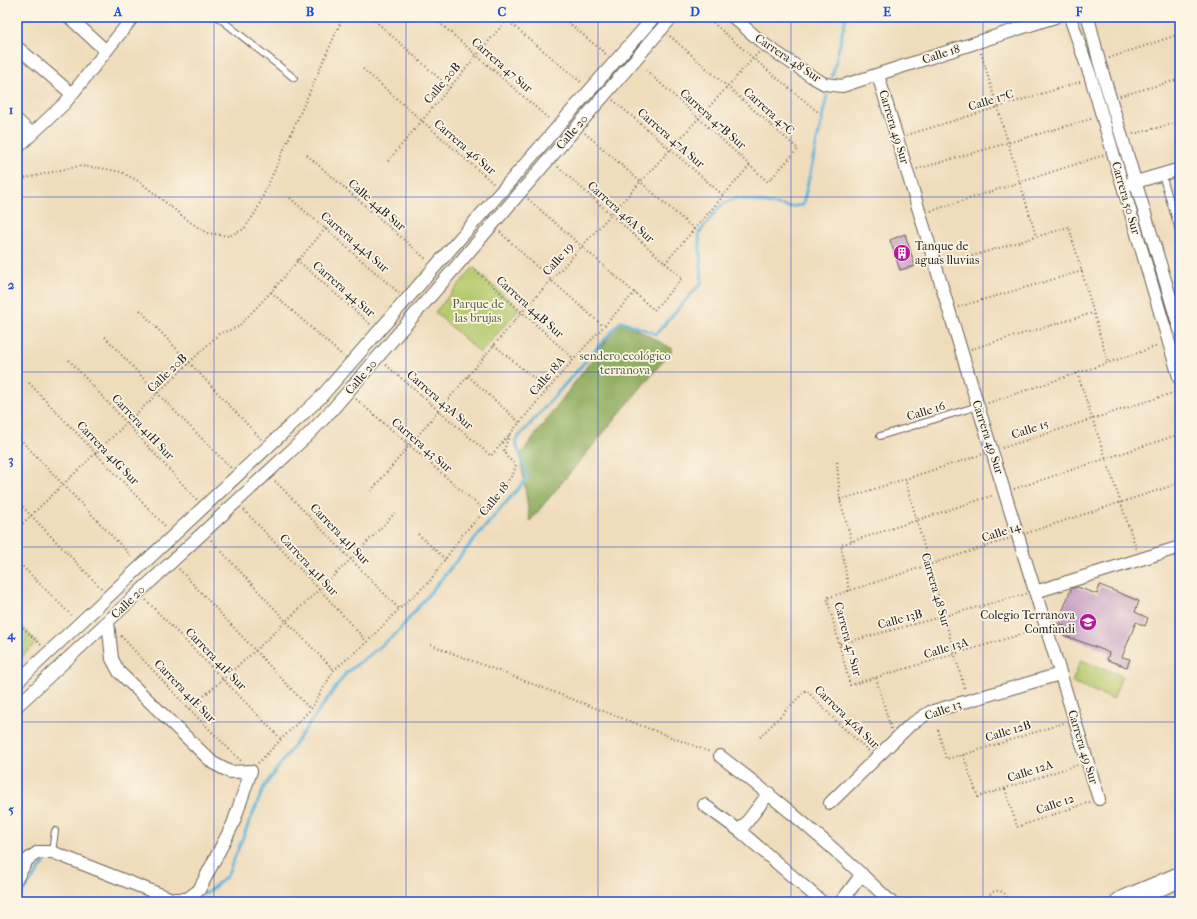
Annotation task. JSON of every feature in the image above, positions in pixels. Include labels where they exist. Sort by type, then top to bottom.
[{"type":"highway","points":[[1121,902],[1180,877]]},
{"type":"street","points":[[69,17],[106,51]]},
{"type":"street","points":[[17,148],[65,103],[133,17]]},
{"type":"street","name":"Calle 20","points":[[17,682],[320,398],[352,364],[654,17]]},
{"type":"street","name":"Calle 20","points":[[17,706],[267,473],[308,434],[348,392],[672,17]]},
{"type":"street","name":"Carrera 48 Sur","points":[[733,17],[765,45],[825,84]]},
{"type":"street","name":"Calle 18","points":[[825,84],[842,86],[1055,17]]},
{"type":"street","name":"Carrera 50 Sur","points":[[1070,17],[1091,78],[1180,380]]},
{"type":"street","name":"Carrera 50 Sur","points":[[1088,17],[1110,99],[1180,330]]},
{"type":"street","points":[[17,47],[72,94]]},
{"type":"street","name":"Carrera 49 Sur","points":[[878,75],[1099,799]]},
{"type":"street","points":[[17,120],[32,134]]},
{"type":"street","points":[[1123,186],[1180,169]]},
{"type":"street","points":[[1035,592],[1180,547]]},
{"type":"street","points":[[17,878],[27,860],[38,852],[52,852],[172,899],[187,899],[199,890],[233,824],[251,771],[230,772],[213,762],[119,672],[112,659],[108,622]]},
{"type":"street","name":"Calle 13","points":[[830,803],[894,739],[910,725],[930,712],[1060,674]]},
{"type":"street","points":[[720,756],[769,793],[862,874],[891,902]]},
{"type":"street","points":[[740,831],[769,793]]},
{"type":"street","points":[[704,805],[740,831],[822,902]]},
{"type":"street","points":[[841,902],[862,874]]},
{"type":"lane","points":[[218,17],[294,78]]},
{"type":"lane","points":[[1162,175],[1180,233]]},
{"type":"lane","name":"Calle 16","points":[[880,436],[978,406]]},
{"type":"lane","points":[[52,852],[55,831]]},
{"type":"path","points":[[17,180],[79,166],[120,172],[140,182],[190,222],[207,233],[229,236],[244,229],[256,212],[343,17]]},
{"type":"path","name":"Carrera 47 Sur","points":[[433,17],[558,127]]},
{"type":"path","points":[[503,17],[590,90]]},
{"type":"path","name":"Calle 20B","points":[[388,161],[509,17]]},
{"type":"path","points":[[562,17],[615,62]]},
{"type":"path","points":[[372,18],[450,88]]},
{"type":"path","points":[[710,20],[818,112]]},
{"type":"path","name":"Carrera 47C","points":[[662,28],[798,149],[768,182]]},
{"type":"path","points":[[1099,61],[1180,34]]},
{"type":"path","points":[[977,42],[1036,237]]},
{"type":"path","name":"Calle 19","points":[[371,491],[522,312],[765,45]]},
{"type":"path","name":"Carrera 46 Sur","points":[[363,69],[502,191]]},
{"type":"path","name":"Carrera 47B Sur","points":[[646,70],[768,182]]},
{"type":"path","name":"Calle 17C","points":[[897,138],[1091,78]]},
{"type":"path","points":[[1110,99],[1180,79]]},
{"type":"path","name":"Carrera 47A Sur","points":[[606,93],[724,196]]},
{"type":"path","points":[[907,171],[1102,116]]},
{"type":"path","points":[[1122,136],[1180,122]]},
{"type":"path","points":[[577,126],[694,229]]},
{"type":"path","points":[[920,214],[1113,152]]},
{"type":"path","name":"Calle 44B Sur","points":[[307,155],[436,267]]},
{"type":"path","name":"Carrera 46A Sur","points":[[548,159],[682,278],[654,310],[635,292]]},
{"type":"path","points":[[665,263],[750,165]]},
{"type":"path","points":[[520,192],[635,292]]},
{"type":"path","name":"Carrera 44A Sur","points":[[290,198],[407,300]]},
{"type":"path","points":[[492,225],[551,280],[604,326]]},
{"type":"path","points":[[936,266],[1069,227],[1108,363]]},
{"type":"path","name":"Calle 20B","points":[[17,529],[219,334],[238,327],[271,292],[326,228]]},
{"type":"path","name":"Carrera 44 Sur","points":[[297,260],[380,332]]},
{"type":"path","name":"Carrera 44B Sur","points":[[473,268],[574,359]]},
{"type":"path","points":[[949,310],[1082,271]]},
{"type":"path","points":[[271,292],[352,364]]},
{"type":"path","name":"Calle 18A","points":[[491,456],[574,359],[635,292]]},
{"type":"path","points":[[140,310],[191,362],[268,447]]},
{"type":"path","points":[[962,352],[1094,313]]},
{"type":"path","points":[[105,336],[158,394],[237,475]]},
{"type":"path","points":[[978,406],[1169,343]]},
{"type":"path","points":[[494,345],[548,390]]},
{"type":"path","name":"Carrera 43A Sur","points":[[377,358],[491,456]]},
{"type":"path","name":"Carrera 41H Sur","points":[[69,360],[203,507]]},
{"type":"path","points":[[1077,373],[1140,559]]},
{"type":"path","points":[[468,376],[520,422]]},
{"type":"path","name":"Carrera 41G Sur","points":[[28,383],[173,535]]},
{"type":"path","name":"Calle 15","points":[[840,500],[1180,391]]},
{"type":"path","name":"Carrera 43 Sur","points":[[348,392],[484,511]]},
{"type":"path","name":"Calle 18","points":[[251,771],[310,709],[334,670],[367,642],[430,580],[462,535],[484,511],[513,474],[516,465],[508,458],[504,450],[510,433]]},
{"type":"path","points":[[17,436],[141,566]]},
{"type":"path","points":[[837,462],[840,500],[852,542]]},
{"type":"path","name":"Carrera 41J Sur","points":[[267,473],[400,609]]},
{"type":"path","name":"Carrera 48 Sur","points":[[905,479],[968,701]]},
{"type":"path","name":"Calle 14","points":[[827,598],[1180,482]]},
{"type":"path","points":[[17,501],[109,596]]},
{"type":"path","name":"Carrera 41I Sur","points":[[236,502],[320,589],[367,642]]},
{"type":"path","points":[[189,709],[255,651],[351,559],[395,513]]},
{"type":"path","points":[[204,532],[286,621],[334,670]]},
{"type":"path","points":[[418,534],[445,559]]},
{"type":"path","points":[[841,545],[849,591]]},
{"type":"path","points":[[17,561],[79,623]]},
{"type":"path","points":[[171,561],[310,709]]},
{"type":"path","name":"Carrera 41F Sur","points":[[138,592],[281,738]]},
{"type":"path","name":"Calle 13B","points":[[840,644],[1035,592]]},
{"type":"path","name":"Carrera 47 Sur","points":[[827,598],[850,685]]},
{"type":"path","points":[[17,622],[49,652]]},
{"type":"path","name":"Carrera 41E Sur","points":[[108,622],[189,709],[251,771]]},
{"type":"path","name":"Calle 13A","points":[[850,685],[1046,627]]},
{"type":"path","points":[[431,645],[720,756]]},
{"type":"path","points":[[876,678],[894,739]]},
{"type":"path","name":"Carrera 46A Sur","points":[[760,737],[806,690],[838,723],[876,757]]},
{"type":"path","name":"Calle 12B","points":[[938,730],[946,759],[964,755],[1074,720]]},
{"type":"path","name":"Calle 12A","points":[[964,755],[978,797],[1087,762]]},
{"type":"path","name":"Calle 12","points":[[1005,789],[1017,827],[1099,799]]},
{"type":"path","points":[[987,902],[988,897],[992,892],[998,891],[1004,893],[1008,902]]},
{"type":"green space","name":"Parque de las brujas","points":[[473,268],[519,309],[480,353],[435,312]]},
{"type":"green space","name":"sendero ecológico terranova","points":[[621,321],[673,349],[530,521],[520,455]]},
{"type":"green space","points":[[17,621],[37,642],[17,662]]},
{"type":"green space","points":[[1081,660],[1122,676],[1113,699],[1072,682]]},
{"type":"building","name":"Tanque de aguas lluvias","points":[[905,234],[915,266],[900,270],[890,240]]},
{"type":"building","points":[[1100,585],[1139,601],[1135,612],[1148,618],[1145,626],[1136,622],[1122,657],[1130,659],[1127,667],[1107,660],[1109,653],[1103,650],[1063,635],[1066,627],[1058,623],[1071,589],[1077,587],[1097,594]]},
{"type":"waterway","points":[[832,77],[846,17]]},
{"type":"waterway","points":[[201,894],[207,893],[227,876],[264,787],[346,673],[396,634],[528,477],[515,441],[621,321],[656,334],[702,282],[699,233],[721,205],[736,198],[789,207],[803,205],[827,96]]},
{"type":"waterway","points":[[17,901],[50,855]]},
{"type":"place","name":"Tanque de aguas lluvias","points":[[902,253]]},
{"type":"place","name":"Colegio Terranova Comfandi","points":[[1088,622]]}]
